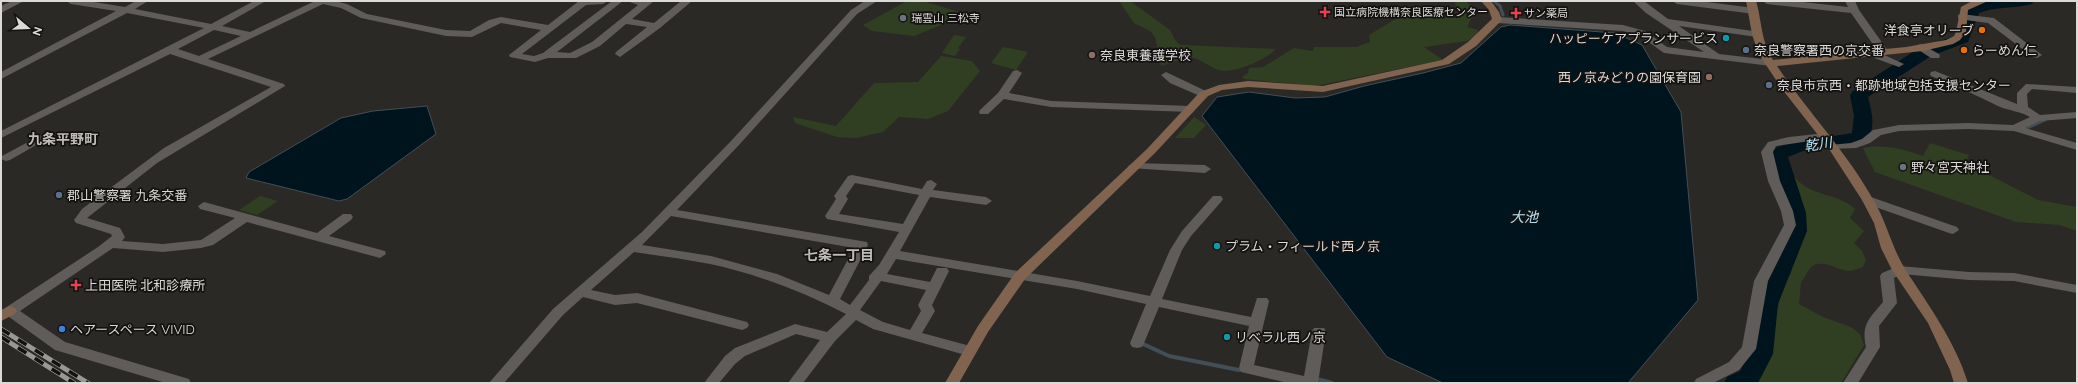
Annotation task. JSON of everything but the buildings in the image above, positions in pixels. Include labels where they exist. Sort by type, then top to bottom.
[{"type":"street","points":[[1,10],[19,1]]},
{"type":"street","points":[[71,1],[89,2],[122,10],[168,17],[250,36]]},
{"type":"street","points":[[1,76],[122,10],[143,1]]},
{"type":"street","points":[[1,135],[169,50],[261,1]]},
{"type":"street","points":[[199,60],[323,1],[344,6],[364,16],[446,33],[472,34],[495,21],[501,20],[549,28]]},
{"type":"street","points":[[603,1],[584,2],[514,55],[535,59],[547,55],[618,1]]},
{"type":"street","points":[[632,1],[648,2]]},
{"type":"street","points":[[620,54],[658,26],[687,1]]},
{"type":"street","points":[[496,383],[553,318],[580,292],[632,248],[669,212],[735,143],[854,12],[872,1]]},
{"type":"street","points":[[1486,1],[1494,10],[1497,20]]},
{"type":"street","points":[[1638,1],[1664,22],[1715,55]]},
{"type":"street","points":[[1677,1],[1754,11]]},
{"type":"street","points":[[1751,1],[1757,34],[1764,53],[1786,87],[1834,147],[1868,200],[1880,223],[1887,248],[1899,270],[1934,322],[1957,370],[1961,383]]},
{"type":"street","points":[[1767,1],[1852,5],[1882,51]]},
{"type":"street","points":[[952,383],[969,351],[1020,276],[1134,166],[1204,94],[1216,88],[1237,83],[1305,89],[1323,88],[1445,62],[1472,44],[1497,20],[1628,29],[1642,33],[1664,50],[1771,63],[1803,62],[1868,52],[1942,44],[1957,38],[1963,27],[1962,17],[1964,9],[1978,1],[1983,1]]},
{"type":"street","points":[[547,55],[572,56],[596,44],[648,2]]},
{"type":"street","points":[[1962,17],[1991,20],[2037,54]]},
{"type":"street","points":[[624,22],[658,26]]},
{"type":"street","points":[[1664,22],[1757,34]]},
{"type":"street","points":[[1921,47],[1935,56]]},
{"type":"street","points":[[169,50],[280,86],[192,136],[152,162],[132,179],[82,216],[80,220],[116,231],[119,237],[111,244],[5,313],[60,346],[184,383]]},
{"type":"street","points":[[1868,52],[1899,64]]},
{"type":"street","points":[[984,112],[1002,95],[1017,73]]},
{"type":"street","points":[[1935,74],[1980,92],[2003,104],[2026,110],[2038,118]]},
{"type":"street","points":[[1166,75],[1174,81],[1204,94]]},
{"type":"street","points":[[2026,110],[2023,108],[2022,93],[2030,86],[2076,88]]},
{"type":"street","points":[[1002,95],[1051,104],[1190,109]]},
{"type":"street","points":[[2015,128],[2038,118],[2077,115]]},
{"type":"street","points":[[1834,147],[1852,146],[1866,141],[1878,132],[1899,128],[1968,126],[2015,128],[2077,147]]},
{"type":"street","points":[[1701,383],[1734,366],[1748,349],[1761,281],[1790,225],[1787,211],[1774,181],[1767,152],[1772,144],[1789,140],[1826,136]]},
{"type":"street","points":[[7,158],[41,138]]},
{"type":"street","points":[[1134,166],[1205,170]]},
{"type":"street","points":[[906,229],[831,216],[842,199],[840,196],[852,179],[928,188],[986,201]]},
{"type":"street","points":[[795,383],[830,338],[853,313],[876,276],[892,254],[928,188]]},
{"type":"street","points":[[1137,343],[1179,244],[1217,199]]},
{"type":"street","points":[[1868,200],[1953,230]]},
{"type":"street","points":[[204,206],[380,254]]},
{"type":"street","points":[[669,212],[862,245],[832,301]]},
{"type":"street","points":[[111,244],[163,248],[200,244],[209,242],[245,217]]},
{"type":"street","points":[[320,237],[347,217]]},
{"type":"street","points":[[632,248],[719,262],[772,277],[832,301],[878,326],[969,351]]},
{"type":"street","points":[[892,254],[988,269],[1154,300],[1256,323]]},
{"type":"street","points":[[1850,383],[1873,347],[1869,333],[1872,321],[1890,303],[1887,276],[1899,270],[1969,276],[2014,277],[2077,290]]},
{"type":"street","points":[[914,336],[928,311],[925,305],[942,271]]},
{"type":"street","points":[[876,276],[933,287]]},
{"type":"street","points":[[580,292],[615,300],[637,298],[742,325]]},
{"type":"street","points":[[1262,301],[1246,368],[1310,383],[1319,331]]},
{"type":"street","points":[[711,383],[730,360],[740,352],[795,329],[830,338]]},
{"type":"green space","points":[[907,1],[923,1],[966,14],[948,19],[941,25],[914,36],[872,31],[863,25]]},
{"type":"green space","points":[[1119,1],[1130,1],[1170,30],[1175,40],[1180,45],[1276,49],[1257,62],[1232,70],[1218,70],[1200,60],[1189,57],[1161,66],[1155,37],[1150,31],[1134,23]]},
{"type":"green space","points":[[1454,1],[1466,1],[1478,13],[1471,19],[1467,27],[1478,30],[1477,35],[1467,41],[1424,47],[1443,60],[1315,86],[1244,79],[1242,77],[1248,73],[1249,68],[1263,67],[1294,48],[1313,51],[1314,47],[1356,47],[1370,42],[1369,35],[1402,15],[1461,18]]},
{"type":"green space","points":[[954,35],[966,37],[958,48],[960,49],[955,56],[942,53]]},
{"type":"green space","points":[[1003,47],[1028,52],[1016,70],[991,63]]},
{"type":"green space","points":[[941,56],[972,61],[980,71],[948,111],[928,119],[899,117],[883,132],[856,138],[837,137],[795,123],[793,117],[836,126],[874,83],[918,82]]},
{"type":"green space","points":[[1194,117],[1206,125],[1194,138],[1175,138]]},
{"type":"green space","points":[[1930,143],[1969,155],[1966,163],[2038,200],[2077,207],[2077,231],[2060,225],[2016,222],[1875,172],[1863,148],[1886,147],[1908,151],[1923,156]]},
{"type":"green space","points":[[1783,158],[1788,160],[1792,173],[1799,182],[1806,187],[1840,200],[1855,209],[1850,218],[1864,231],[1854,243],[1862,251],[1866,260],[1863,267],[1846,271],[1823,264],[1814,265],[1801,282],[1799,304],[1823,317],[1851,327],[1860,334],[1864,345],[1841,383],[1743,383],[1752,379],[1763,356],[1771,310],[1779,307],[1778,292],[1783,282],[1791,274],[1794,245],[1799,240],[1798,217],[1782,170],[1780,159]]},
{"type":"green space","points":[[260,196],[278,201],[257,215],[239,210]]},
{"type":"water","name":"大池","points":[[1510,25],[1615,33],[1642,45],[1681,112],[1698,300],[1628,383],[1443,383],[1387,357],[1202,116],[1217,97],[1249,92],[1295,98],[1325,97],[1364,86],[1461,63],[1501,27]]},
{"type":"water","points":[[427,106],[436,134],[347,199],[339,201],[246,178],[249,172],[341,118],[373,111]]},
{"type":"waterway","points":[[1494,1],[1500,6],[1503,15]]},
{"type":"waterway","name":"乾川","points":[[1736,383],[1749,377],[1761,354],[1766,324],[1767,304],[1797,231],[1796,213],[1779,164],[1778,155],[1783,151],[1792,148],[1860,137],[1864,121],[1859,95],[1925,52],[1962,39],[1972,10],[1991,4],[2026,1]]},
{"type":"waterway","points":[[2027,128],[2045,120]]},
{"type":"waterway","points":[[1141,343],[1169,356],[1239,370]]},
{"type":"waterway","points":[[1317,379],[1332,383]]},
{"type":"railway","points":[[1,329],[88,383]]},
{"type":"railway","points":[[1,337],[74,383]]},
{"type":"place","name":"国立病院機構奈良医療センター","points":[[1325,12]]},
{"type":"place","name":"サン薬局","points":[[1516,13]]},
{"type":"place","name":"瑞雲山 三松寺","points":[[903,18]]},
{"type":"place","name":"洋食亭オリーブ","points":[[1982,30]]},
{"type":"place","name":"ハッピーケアプランサービス","points":[[1726,38]]},
{"type":"place","name":"奈良警察署西の京交番","points":[[1746,50]]},
{"type":"place","name":"らーめん仁","points":[[1964,50]]},
{"type":"place","name":"奈良東養護学校","points":[[1092,55]]},
{"type":"place","name":"西ノ京みどりの園保育園","points":[[1709,77]]},
{"type":"place","name":"奈良市京西・都跡地域包括支援センター","points":[[1769,85]]},
{"type":"place","name":"野々宮天神社","points":[[1903,167]]},
{"type":"place","name":"郡山警察署 九条交番","points":[[59,195]]},
{"type":"place","name":"プラム・フィールド西ノ京","points":[[1217,246]]},
{"type":"place","name":"上田医院 北和診療所","points":[[76,285]]},
{"type":"place","name":"ヘアースペース VIVID","points":[[62,329]]},
{"type":"place","name":"リベラル西ノ京","points":[[1227,337]]},
{"type":"district","name":"九条平野町","points":[[63,139]]},
{"type":"district","name":"七条一丁目","points":[[839,255]]}]
